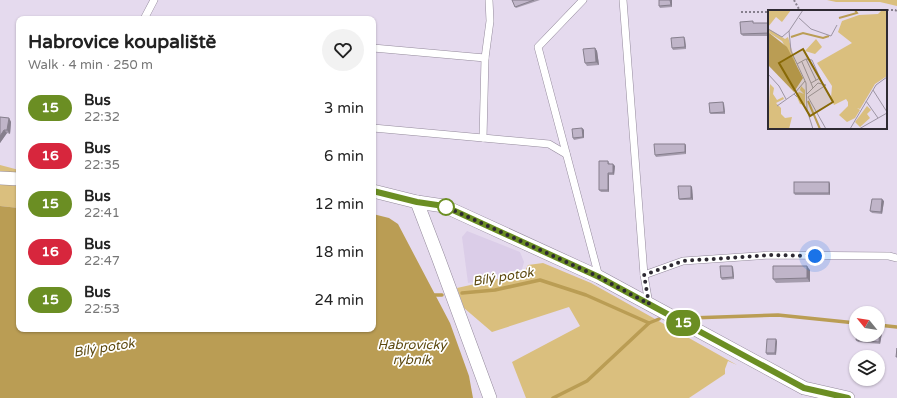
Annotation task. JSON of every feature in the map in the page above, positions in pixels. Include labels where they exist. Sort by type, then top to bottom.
[{"type":"street","points":[[0,178],[16,179]]},
{"type":"street","points":[[376,192],[417,202],[444,206],[599,277],[804,388],[848,398]]},
{"type":"street","points":[[417,202],[490,398]]},
{"type":"lane","points":[[146,16],[154,0]]},
{"type":"lane","points":[[484,138],[485,58],[490,21],[489,0]]},
{"type":"lane","points":[[583,0],[538,47],[599,277]]},
{"type":"lane","points":[[623,0],[644,275],[649,304]]},
{"type":"lane","points":[[376,48],[485,58]]},
{"type":"lane","points":[[376,128],[549,144],[566,154]]},
{"type":"lane","points":[[644,275],[683,261],[739,257],[770,255],[889,256],[897,258]]},
{"type":"path","points":[[794,0],[799,10]]},
{"type":"path","points":[[887,10],[897,11]]},
{"type":"path","points":[[741,12],[768,12]]},
{"type":"shaded area","points":[[827,0],[897,0],[897,6],[880,2],[836,2]]},
{"type":"shaded area","points":[[0,165],[16,169],[16,208],[0,206]]},
{"type":"shaded area","points":[[467,231],[520,252],[524,262],[521,273],[468,283],[462,237]]},
{"type":"shaded area","points":[[543,263],[591,283],[737,365],[728,361],[725,374],[689,398],[526,398],[512,362],[580,326],[569,307],[492,332],[464,308],[457,288],[524,273],[528,265]]},
{"type":"water","name":"Habrovický rybník","points":[[0,206],[16,208],[16,332],[376,332],[376,215],[389,218],[398,224],[450,323],[469,376],[473,398],[0,398]]},
{"type":"building","points":[[512,0],[534,0],[515,7]]},
{"type":"building","points":[[659,0],[670,0],[671,5],[659,6]]},
{"type":"building","points":[[753,21],[753,23],[768,23],[768,33],[741,34],[740,22]]},
{"type":"building","points":[[684,37],[685,47],[672,48],[671,38]]},
{"type":"building","points":[[595,48],[596,62],[585,63],[583,49]]},
{"type":"building","points":[[723,102],[724,112],[710,113],[709,103]]},
{"type":"building","points":[[0,117],[9,118],[7,130],[4,130],[0,136]]},
{"type":"building","points":[[582,128],[583,137],[573,138],[572,129]]},
{"type":"building","points":[[654,144],[685,144],[685,152],[655,155]]},
{"type":"building","points":[[599,161],[608,161],[608,164],[613,164],[613,173],[608,173],[608,190],[599,190]]},
{"type":"building","points":[[794,182],[829,182],[829,193],[794,193]]},
{"type":"building","points":[[678,186],[691,186],[691,198],[679,199]]},
{"type":"building","points":[[872,199],[882,199],[881,212],[870,211]]},
{"type":"building","points":[[720,266],[732,266],[733,277],[721,278]]},
{"type":"building","points":[[773,266],[807,266],[807,278],[773,279]]},
{"type":"building","points":[[767,339],[776,339],[775,353],[766,353]]},
{"type":"waterway","name":"Bílý potok","points":[[462,293],[495,290],[540,280],[586,295],[649,323],[659,319]]},
{"type":"waterway","name":"Bílý potok","points":[[432,295],[442,295]]},
{"type":"waterway","name":"Bílý potok","points":[[690,318],[778,315],[849,322]]},
{"type":"waterway","points":[[553,398],[587,381],[649,323]]},
{"type":"waterway","name":"Bílý potok","points":[[885,326],[897,327]]},
{"type":"bus line","name":"15","points":[[376,192],[417,202],[444,206],[599,277],[804,388],[848,398]]},
{"type":"route","points":[[446,207],[444,206],[599,277],[649,304],[644,275],[683,261],[770,255],[815,256]]}]
